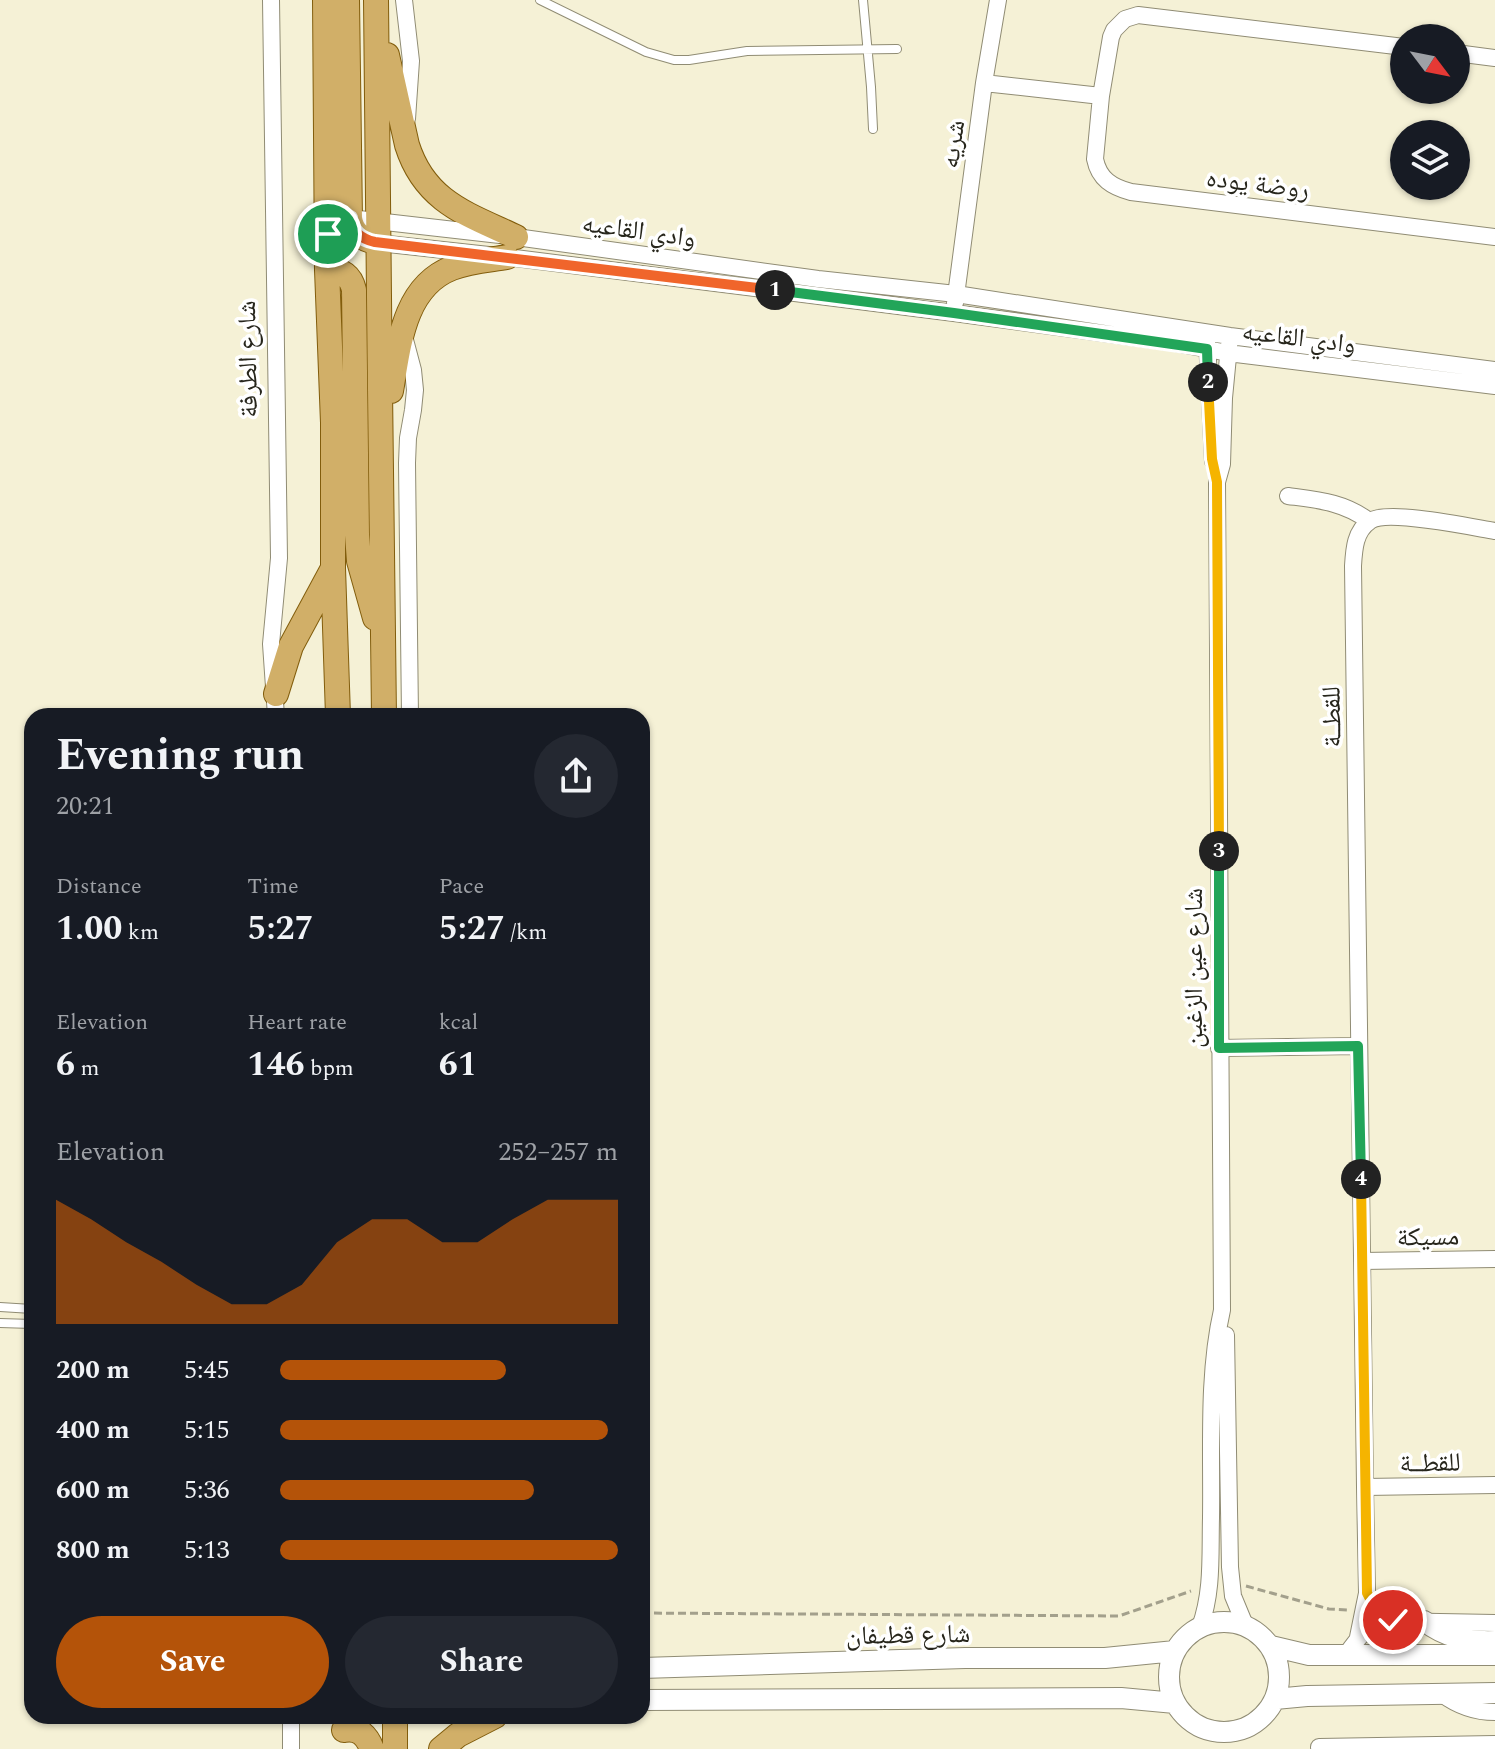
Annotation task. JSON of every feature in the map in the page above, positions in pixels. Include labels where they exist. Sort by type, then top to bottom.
[{"type":"main road","points":[[325,0],[327,270],[338,708]]},
{"type":"main road","points":[[347,0],[350,218],[359,236],[379,232]]},
{"type":"main road","points":[[376,3],[405,137],[418,172],[439,198],[512,247]]},
{"type":"main road","points":[[376,3],[384,708]]},
{"type":"main road","points":[[382,464],[403,329],[413,303],[436,276],[512,247]]},
{"type":"main road","points":[[327,270],[344,272],[354,290],[358,548],[383,643]]},
{"type":"main road","points":[[276,705],[291,646],[333,568]]},
{"type":"main road","points":[[395,1724],[395,1749]]},
{"type":"main road","points":[[441,1749],[458,1735],[479,1724]]},
{"type":"main road","points":[[344,1732],[359,1731],[372,1749]]},
{"type":"street","name":"شارع الطرفة","points":[[271,0],[279,558],[271,644],[276,705]]},
{"type":"street","points":[[404,0],[411,61],[405,137]]},
{"type":"street","name":"شريه","points":[[956,294],[998,0]]},
{"type":"street","name":"روضة يوده","points":[[1390,45],[1132,15],[1120,24],[1111,37],[1101,96],[1095,159],[1097,169],[1102,177],[1131,192],[1495,237]]},
{"type":"street","points":[[1470,55],[1495,58]]},
{"type":"street","points":[[984,83],[1101,96]]},
{"type":"street","points":[[327,240],[336,223],[350,218]]},
{"type":"street","name":"وادي القاعيه","points":[[379,232],[956,294],[1229,345],[1495,386]]},
{"type":"street","name":"وادي القاعيه","points":[[512,247],[954,313],[1207,341]]},
{"type":"street","points":[[954,313],[956,294]]},
{"type":"street","points":[[403,329],[415,390],[407,463],[410,708]]},
{"type":"street","name":"شارع عين الزغين","points":[[1207,341],[1212,459],[1217,482],[1222,1310],[1226,1337],[1230,1576],[1236,1607],[1245,1625]]},
{"type":"street","name":"وادي القاعيه","points":[[1229,345],[1495,370]]},
{"type":"street","name":"شارع عين الزغين","points":[[1217,482],[1222,464],[1229,345]]},
{"type":"street","points":[[1288,496],[1335,503],[1369,521],[1378,516],[1387,516],[1495,531]]},
{"type":"street","name":"للقطــة","points":[[1352,1646],[1367,1593],[1353,566],[1356,539],[1369,521]]},
{"type":"street","points":[[1219,1048],[1358,1046]]},
{"type":"street","name":"مسيكة","points":[[1362,1261],[1495,1259]]},
{"type":"street","name":"شارع عين الزغين","points":[[1200,1627],[1210,1585],[1213,1389],[1217,1332],[1222,1310]]},
{"type":"street","name":"للقطــة","points":[[1365,1487],[1495,1485]]},
{"type":"street","name":"للقطــة","points":[[1367,1593],[1382,1622]]},
{"type":"street","points":[[1222,1621],[1245,1625],[1263,1637],[1277,1659],[1279,1686],[1275,1699],[1261,1719],[1251,1725],[1208,1739],[1175,1703],[1169,1686],[1169,1674],[1175,1651],[1200,1627],[1222,1621]]},
{"type":"street","points":[[1424,1621],[1456,1638],[1495,1641]]},
{"type":"street","points":[[1352,1646],[1370,1627],[1382,1622],[1495,1623]]},
{"type":"street","points":[[1271,1646],[1309,1655],[1352,1646],[1495,1655]]},
{"type":"street","name":"شارع قطيفان","points":[[650,1668],[950,1658],[1093,1658],[1175,1651]]},
{"type":"street","points":[[1275,1699],[1495,1693]]},
{"type":"street","points":[[1442,1694],[1464,1708],[1495,1712]]},
{"type":"street","points":[[650,1700],[1121,1698],[1175,1703]]},
{"type":"street","points":[[291,1724],[291,1749]]},
{"type":"street","points":[[1247,1749],[1251,1725]]},
{"type":"street","points":[[1319,1747],[1495,1744]]},
{"type":"lane","points":[[540,0],[646,52],[674,60],[747,51],[897,49]]},
{"type":"lane","points":[[863,0],[873,129]]},
{"type":"lane","points":[[0,1307],[24,1308]]},
{"type":"lane","points":[[0,1323],[24,1324]]},
{"type":"path","points":[[650,1613],[1119,1616],[1210,1585]]},
{"type":"route","points":[[328,234],[336,223],[350,218],[359,236],[379,243],[954,313],[1207,349],[1212,459],[1217,482],[1219,1048],[1358,1046],[1367,1593],[1382,1622],[1393,1620]]}]
